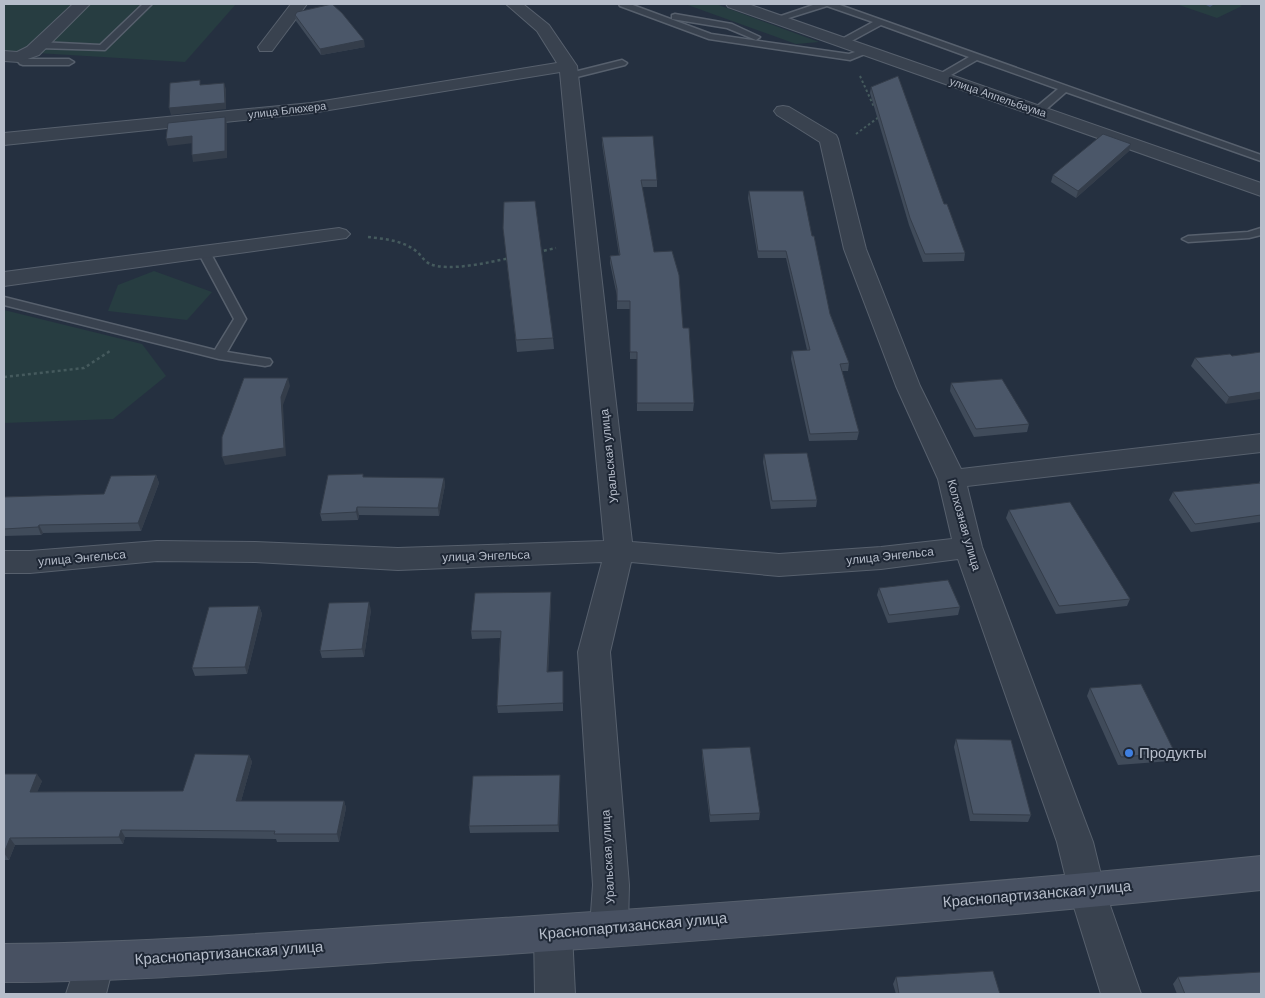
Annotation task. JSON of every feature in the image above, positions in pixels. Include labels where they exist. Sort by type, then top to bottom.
[{"type":"main road","name":"Краснопартизанская улица","points":[[4,963],[90,978],[609,927],[1088,891],[1261,873]]},
{"type":"street","points":[[9,58],[33,51],[82,4]]},
{"type":"street","points":[[266,47],[299,4]]},
{"type":"street","name":"Уральская улица","points":[[514,4],[543,28],[568,71],[619,551],[594,652],[611,885],[609,927]]},
{"type":"street","name":"улица Аппельбаума","points":[[734,4],[853,50],[941,77],[1261,190]]},
{"type":"street","name":"улица Блюхера","points":[[4,139],[310,108],[568,71]]},
{"type":"street","points":[[783,111],[829,139]]},
{"type":"street","name":"Колхозная улица","points":[[829,139],[855,250],[908,386],[952,479],[968,547],[1075,842],[1088,891],[1121,994]]},
{"type":"street","points":[[4,279],[339,234]]},
{"type":"street","points":[[952,479],[1261,443]]},
{"type":"street","name":"улица Энгельса","points":[[4,562],[30,562],[157,551],[255,552],[398,559],[619,551],[778,565],[881,558],[968,547]]},
{"type":"street","points":[[553,933],[555,994]]},
{"type":"lane","points":[[39,45],[102,48],[148,4]]},
{"type":"lane","points":[[622,4],[709,36],[781,47],[853,50],[881,22]]},
{"type":"lane","points":[[776,19],[824,4]]},
{"type":"lane","points":[[830,4],[1261,158]]},
{"type":"lane","points":[[655,16],[682,17],[729,26],[781,47]]},
{"type":"lane","points":[[941,77],[977,56]]},
{"type":"lane","points":[[9,58],[23,62],[69,62]]},
{"type":"lane","points":[[568,71],[622,63]]},
{"type":"lane","points":[[1038,111],[1064,88]]},
{"type":"lane","points":[[1188,239],[1248,235],[1261,231]]},
{"type":"lane","points":[[204,252],[240,319],[220,355]]},
{"type":"lane","points":[[4,301],[220,355],[265,362]]},
{"type":"path","points":[[829,139],[857,134],[879,117],[853,50]]},
{"type":"path","points":[[339,234],[403,242],[418,252],[426,263],[436,266],[495,261],[513,257]]},
{"type":"path","points":[[531,254],[586,242]]},
{"type":"path","points":[[4,377],[84,368],[138,334]]},
{"type":"green space","points":[[4,4],[236,4],[185,62],[4,51]]},
{"type":"green space","points":[[685,4],[716,4],[819,42],[796,44]]},
{"type":"green space","points":[[1176,4],[1238,4],[1242,6],[1217,18]]},
{"type":"green space","points":[[154,271],[212,292],[187,320],[108,311],[118,285]]},
{"type":"green space","points":[[4,310],[142,344],[166,376],[113,419],[4,423]]},
{"type":"building","points":[[332,4],[364,40],[320,49],[295,15],[297,12]]},
{"type":"building","points":[[898,76],[944,204],[947,204],[965,253],[925,254],[910,218],[871,87]]},
{"type":"building","points":[[200,80],[200,85],[224,83],[225,103],[169,108],[170,83]]},
{"type":"building","points":[[225,117],[225,151],[192,155],[192,136],[166,139],[168,123]]},
{"type":"building","points":[[1103,134],[1131,144],[1078,191],[1053,175]]},
{"type":"building","points":[[653,136],[657,180],[641,180],[654,252],[672,251],[679,275],[683,328],[689,328],[694,403],[637,403],[637,352],[630,352],[630,301],[617,301],[617,289],[610,256],[620,255],[602,137]]},
{"type":"building","points":[[749,191],[803,191],[830,314],[849,363],[840,364],[859,432],[810,434],[792,351],[810,350],[786,251],[758,251]]},
{"type":"building","points":[[535,201],[553,338],[516,340],[503,228],[504,202]]},
{"type":"building","points":[[1261,352],[1261,392],[1229,397],[1195,358],[1230,354],[1232,356]]},
{"type":"building","points":[[244,378],[288,378],[281,397],[284,448],[222,457],[222,437]]},
{"type":"building","points":[[1002,379],[1029,424],[976,429],[951,383]]},
{"type":"building","points":[[807,453],[817,500],[772,501],[764,454]]},
{"type":"building","points":[[363,474],[363,477],[444,478],[438,508],[357,507],[356,512],[320,514],[328,475]]},
{"type":"building","points":[[156,475],[138,523],[39,525],[38,527],[4,529],[4,497],[104,494],[111,476]]},
{"type":"building","points":[[1261,483],[1261,515],[1195,524],[1173,492]]},
{"type":"building","points":[[1070,502],[1130,599],[1059,606],[1009,510]]},
{"type":"building","points":[[948,580],[960,607],[889,615],[879,588]]},
{"type":"building","points":[[551,592],[547,672],[563,671],[563,703],[497,706],[501,631],[471,631],[475,593]]},
{"type":"building","points":[[369,602],[362,649],[320,651],[329,603]]},
{"type":"building","points":[[259,606],[245,667],[192,668],[209,607]]},
{"type":"building","points":[[1141,684],[1175,753],[1121,757],[1090,688]]},
{"type":"building","points":[[956,739],[1011,740],[1031,815],[973,814]]},
{"type":"building","points":[[750,747],[760,813],[710,815],[702,749]]},
{"type":"building","points":[[195,754],[249,755],[236,801],[344,801],[337,834],[274,834],[275,831],[121,830],[119,837],[10,838],[4,853],[4,774],[37,774],[30,792],[183,791]]},
{"type":"building","points":[[560,775],[558,825],[469,826],[473,776]]},
{"type":"building","points":[[993,971],[1000,994],[899,994],[896,977]]},
{"type":"building","points":[[1261,972],[1261,994],[1185,994],[1178,977]]},
{"type":"place","name":"Продукты","points":[[1129,753]]}]
